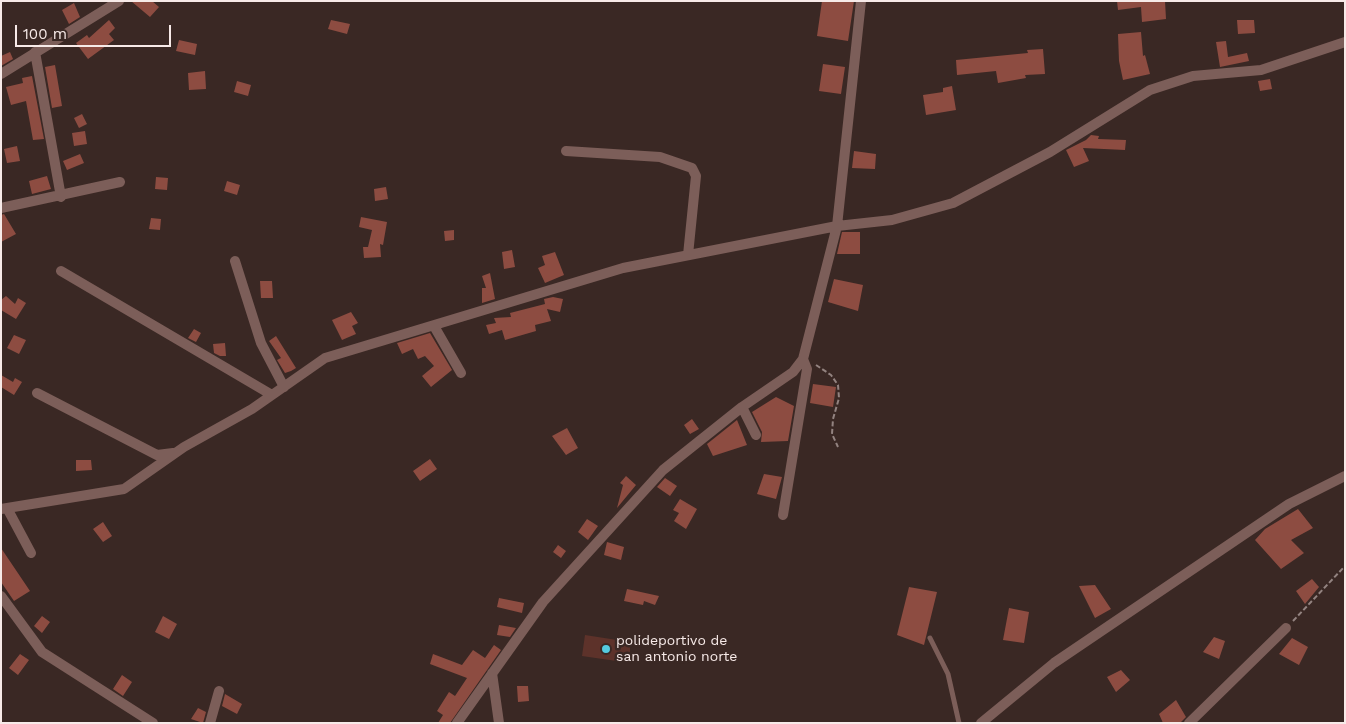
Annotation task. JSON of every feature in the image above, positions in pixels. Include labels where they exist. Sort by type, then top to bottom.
[{"type":"street","points":[[1,74],[35,52],[54,43],[118,1]]},
{"type":"street","points":[[457,723],[543,602],[663,470],[742,407],[787,377],[803,359],[837,226],[861,1]]},
{"type":"street","points":[[31,553],[4,508],[124,489],[176,453],[252,409],[325,358],[623,268],[837,226],[892,220],[952,203],[1050,152],[1150,90],[1193,76],[1261,70],[1345,42]]},
{"type":"street","points":[[35,52],[61,197]]},
{"type":"street","points":[[566,151],[660,157],[692,168],[696,176],[688,255]]},
{"type":"street","points":[[1,208],[61,197],[120,182]]},
{"type":"street","points":[[235,261],[261,343],[284,387]]},
{"type":"street","points":[[61,270],[272,395]]},
{"type":"street","points":[[434,326],[462,373]]},
{"type":"street","points":[[783,515],[807,368],[803,359]]},
{"type":"street","points":[[37,394],[157,455],[176,453]]},
{"type":"street","points":[[742,407],[756,434]]},
{"type":"street","points":[[982,723],[1054,663],[1290,504],[1345,476]]},
{"type":"street","points":[[1,596],[42,652],[153,723]]},
{"type":"street","points":[[1189,723],[1286,628]]},
{"type":"street","points":[[492,673],[499,723]]},
{"type":"street","points":[[210,723],[219,691]]},
{"type":"lane","points":[[930,638],[948,674],[959,723]]},
{"type":"path","points":[[803,359],[831,375],[838,385],[839,398],[833,419],[832,434],[838,447]]},
{"type":"path","points":[[1286,628],[1345,566]]},
{"type":"shaded area","name":"polideportivo de san antonio norte","points":[[585,635],[630,642],[630,663],[582,656]]},
{"type":"building","points":[[131,1],[152,1],[159,7],[150,17]]},
{"type":"building","points":[[822,1],[854,1],[848,41],[817,36]]},
{"type":"building","points":[[1117,1],[1165,1],[1166,19],[1142,22],[1141,7],[1118,10]]},
{"type":"building","points":[[74,3],[80,17],[69,24],[62,10]]},
{"type":"building","points":[[109,20],[115,28],[109,34],[114,40],[88,59],[76,43],[87,35],[89,38]]},
{"type":"building","points":[[331,20],[350,24],[347,34],[328,29]]},
{"type":"building","points":[[1237,20],[1254,20],[1255,33],[1238,34]]},
{"type":"building","points":[[1141,32],[1143,56],[1145,55],[1150,74],[1123,80],[1119,61],[1118,34]]},
{"type":"building","points":[[179,40],[197,44],[195,55],[176,51]]},
{"type":"building","points":[[1226,41],[1228,57],[1247,53],[1249,61],[1220,67],[1216,42]]},
{"type":"building","points":[[1043,49],[1045,74],[1025,75],[1026,78],[998,83],[996,71],[957,75],[956,60],[1028,53],[1027,50]]},
{"type":"building","points":[[10,52],[13,59],[1,66],[1,56]]},
{"type":"building","points":[[823,64],[845,67],[841,94],[819,91]]},
{"type":"building","points":[[55,65],[62,106],[52,108],[45,67]]},
{"type":"building","points":[[205,71],[206,89],[189,90],[188,73]]},
{"type":"building","points":[[32,76],[44,139],[33,140],[26,101],[11,105],[6,87],[23,83],[22,78]]},
{"type":"building","points":[[1270,79],[1272,89],[1260,91],[1258,81]]},
{"type":"building","points":[[237,81],[251,85],[248,96],[234,92]]},
{"type":"building","points":[[952,86],[956,110],[926,115],[923,95],[943,92],[943,88]]},
{"type":"building","points":[[82,114],[87,124],[79,128],[74,118]]},
{"type":"building","points":[[85,131],[87,144],[74,146],[72,133]]},
{"type":"building","points":[[1091,135],[1099,136],[1098,139],[1126,140],[1125,150],[1083,148],[1089,161],[1074,167],[1066,150],[1086,140]]},
{"type":"building","points":[[17,146],[20,161],[7,163],[4,149]]},
{"type":"building","points":[[854,151],[876,154],[875,169],[852,168]]},
{"type":"building","points":[[80,154],[84,163],[67,170],[63,161]]},
{"type":"building","points":[[47,176],[51,189],[32,194],[29,181]]},
{"type":"building","points":[[156,177],[168,178],[167,190],[155,189]]},
{"type":"building","points":[[227,181],[240,185],[237,195],[224,191]]},
{"type":"building","points":[[386,187],[388,199],[375,201],[374,189]]},
{"type":"building","points":[[4,214],[16,234],[1,242],[1,215]]},
{"type":"building","points":[[361,217],[387,222],[383,245],[380,244],[381,257],[364,258],[363,247],[368,247],[372,230],[359,227]]},
{"type":"building","points":[[151,218],[161,219],[160,230],[149,229]]},
{"type":"building","points":[[454,230],[454,240],[445,241],[444,231]]},
{"type":"building","points":[[842,232],[860,232],[860,254],[837,254]]},
{"type":"building","points":[[512,250],[515,267],[504,269],[502,252]]},
{"type":"building","points":[[555,252],[564,275],[545,283],[538,268],[545,265],[542,256]]},
{"type":"building","points":[[490,273],[495,299],[482,303],[482,288],[486,288],[482,276]]},
{"type":"building","points":[[834,279],[863,285],[858,311],[828,302]]},
{"type":"building","points":[[260,281],[272,281],[273,298],[261,298]]},
{"type":"building","points":[[6,296],[15,304],[18,298],[26,303],[16,319],[1,310],[1,300]]},
{"type":"building","points":[[553,297],[563,299],[560,312],[547,309],[551,321],[535,325],[536,331],[505,340],[502,330],[489,334],[486,325],[496,323],[494,318],[511,317],[510,313],[545,304],[544,299]]},
{"type":"building","points":[[351,312],[358,323],[352,326],[356,334],[342,340],[332,320]]},
{"type":"building","points":[[194,329],[201,333],[196,342],[188,338]]},
{"type":"building","points":[[430,333],[452,370],[431,387],[422,376],[434,366],[425,356],[418,359],[413,349],[402,354],[397,343]]},
{"type":"building","points":[[14,335],[26,340],[19,354],[7,348]]},
{"type":"building","points":[[276,336],[296,368],[285,373],[277,360],[281,358],[269,341]]},
{"type":"building","points":[[225,343],[226,356],[214,353],[213,344]]},
{"type":"building","points":[[1,375],[13,382],[15,378],[22,382],[14,395],[1,387]]},
{"type":"building","points":[[813,384],[836,387],[833,407],[810,403]]},
{"type":"building","points":[[776,397],[794,406],[788,441],[761,442],[762,432],[752,412]]},
{"type":"building","points":[[692,419],[699,429],[690,434],[684,425]]},
{"type":"building","points":[[737,420],[747,445],[713,456],[707,444]]},
{"type":"building","points":[[567,428],[578,448],[566,455],[552,436]]},
{"type":"building","points":[[430,459],[437,469],[420,481],[413,471]]},
{"type":"building","points":[[76,460],[91,460],[92,470],[76,471]]},
{"type":"building","points":[[764,474],[782,477],[776,499],[757,494]]},
{"type":"building","points":[[626,476],[636,485],[617,508],[623,485],[620,483]]},
{"type":"building","points":[[665,478],[677,486],[670,496],[657,487]]},
{"type":"building","points":[[680,499],[697,509],[686,529],[674,521],[679,513],[673,510]]},
{"type":"building","points":[[1298,509],[1313,528],[1291,540],[1304,553],[1281,569],[1255,540],[1265,529]]},
{"type":"building","points":[[587,519],[598,526],[588,540],[578,532]]},
{"type":"building","points":[[103,522],[112,536],[103,542],[93,529]]},
{"type":"building","points":[[607,542],[624,547],[621,560],[604,555]]},
{"type":"building","points":[[558,545],[566,551],[561,558],[553,552]]},
{"type":"building","points":[[1,548],[30,591],[14,601],[1,582]]},
{"type":"building","points":[[1312,579],[1319,587],[1305,604],[1296,591]]},
{"type":"building","points":[[1095,585],[1111,609],[1095,618],[1079,586]]},
{"type":"building","points":[[909,587],[937,592],[924,645],[897,635]]},
{"type":"building","points":[[627,589],[659,596],[655,605],[644,601],[643,605],[624,601]]},
{"type":"building","points":[[499,598],[524,603],[522,613],[497,607]]},
{"type":"building","points":[[1009,608],[1029,612],[1024,643],[1003,640]]},
{"type":"building","points":[[42,616],[50,622],[42,633],[34,626]]},
{"type":"building","points":[[163,616],[177,624],[169,639],[155,632]]},
{"type":"building","points":[[499,625],[516,628],[510,637],[497,635]]},
{"type":"building","points":[[1214,637],[1225,641],[1219,659],[1203,652]]},
{"type":"building","points":[[1292,638],[1308,647],[1299,665],[1279,654]]},
{"type":"building","points":[[494,645],[501,650],[450,723],[438,723],[443,715],[437,711],[449,692],[455,696],[467,678],[430,664],[433,654],[462,665],[473,650],[485,658]]},
{"type":"building","points":[[20,654],[29,660],[18,675],[9,668]]},
{"type":"building","points":[[1121,670],[1130,680],[1116,692],[1107,677]]},
{"type":"building","points":[[122,675],[132,682],[123,696],[113,689]]},
{"type":"building","points":[[517,686],[528,686],[529,701],[518,702]]},
{"type":"building","points":[[225,694],[242,704],[237,714],[222,706]]},
{"type":"building","points":[[1176,700],[1186,717],[1180,723],[1163,723],[1159,714]]},
{"type":"building","points":[[198,708],[206,712],[203,723],[191,719]]},
{"type":"place","name":"polideportivo de san antonio norte","points":[[606,649]]}]
